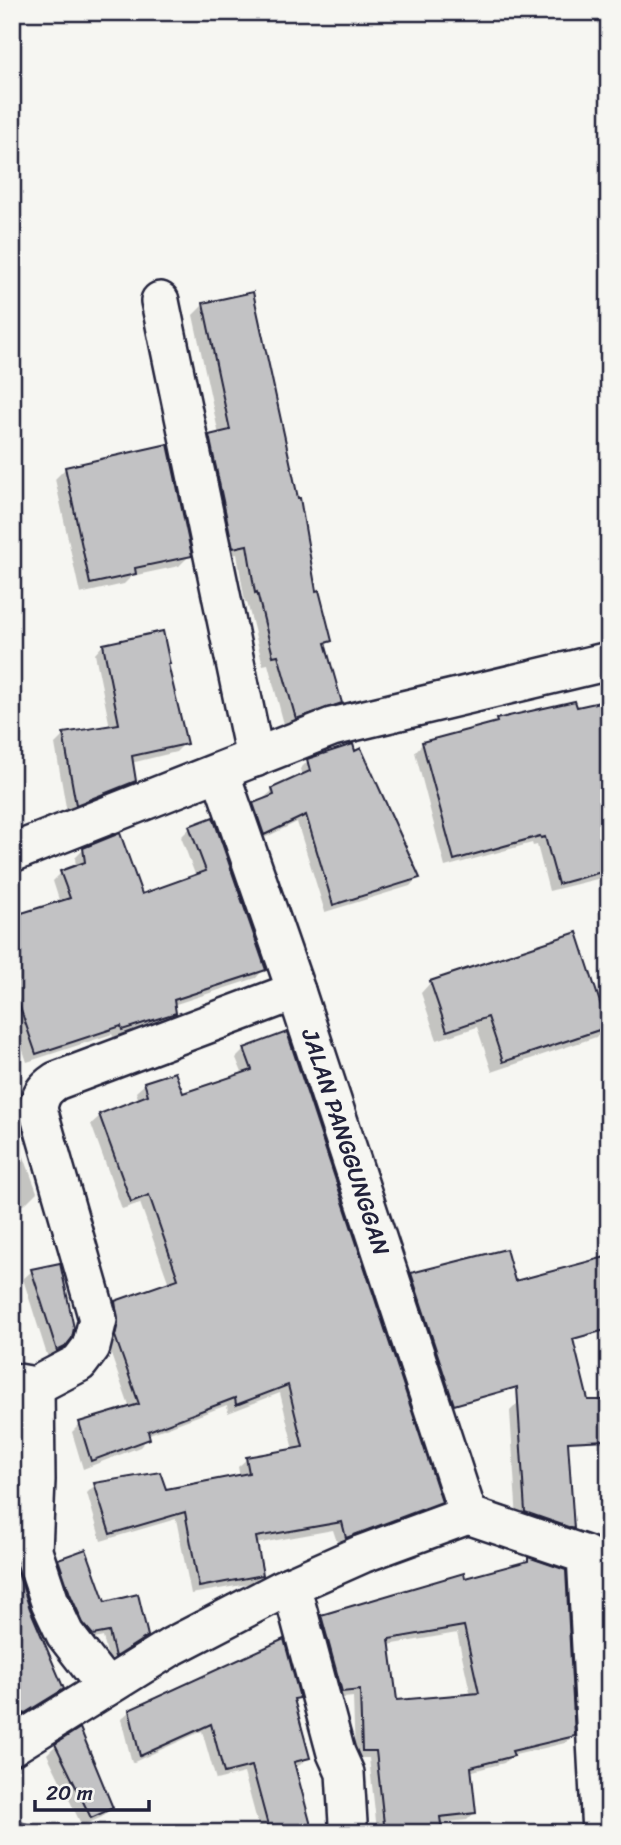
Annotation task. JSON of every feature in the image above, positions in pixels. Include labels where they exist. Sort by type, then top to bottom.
[{"type":"street","points":[[160,301],[255,758]]},
{"type":"street","points":[[12,853],[332,727],[609,661]]},
{"type":"street","name":"JALAN PANGGUNGGAN","points":[[220,772],[296,991],[468,1515]]},
{"type":"street","points":[[106,1687],[65,1633],[50,1602],[33,1551],[36,1480],[24,1384],[79,1363],[91,1347],[97,1319],[38,1109],[39,1098],[45,1088],[56,1081],[296,991]]},
{"type":"street","points":[[12,1746],[171,1647],[291,1585],[362,1554],[468,1515],[597,1554],[601,1833]]},
{"type":"street","points":[[291,1585],[336,1753],[345,1773],[348,1823]]},
{"type":"building","points":[[253,292],[300,498],[316,591],[319,590],[332,641],[325,643],[342,703],[296,719],[278,655],[273,656],[257,592],[255,593],[247,545],[233,548],[209,435],[230,430],[203,303]]},
{"type":"building","points":[[168,444],[192,556],[135,568],[136,574],[90,584],[65,467]]},
{"type":"building","points":[[163,631],[187,744],[132,756],[136,781],[76,805],[63,733],[119,724],[103,644]]},
{"type":"building","points":[[609,700],[609,870],[558,884],[545,837],[540,836],[454,860],[422,742],[497,722],[496,719],[575,701],[577,707]]},
{"type":"building","points":[[353,744],[355,751],[361,748],[420,878],[333,905],[306,815],[264,835],[253,803],[274,795],[272,788],[310,771],[307,759]]},
{"type":"building","points":[[213,817],[266,970],[174,1000],[176,1013],[122,1030],[121,1026],[36,1054],[12,984],[12,916],[70,898],[60,871],[85,862],[83,848],[120,833],[142,894],[206,871],[189,826]]},
{"type":"building","points":[[577,932],[608,1027],[503,1062],[488,1017],[447,1031],[430,981]]},
{"type":"building","points":[[287,1032],[442,1502],[346,1538],[342,1522],[256,1537],[263,1575],[199,1587],[185,1512],[110,1534],[94,1483],[160,1472],[166,1489],[249,1473],[246,1457],[303,1447],[288,1385],[236,1405],[235,1398],[148,1431],[150,1439],[91,1461],[79,1422],[139,1404],[115,1336],[118,1323],[115,1301],[178,1279],[149,1195],[131,1202],[99,1114],[148,1095],[144,1082],[175,1072],[183,1093],[252,1070],[244,1048]]},
{"type":"building","points":[[506,1249],[515,1281],[609,1256],[609,1329],[573,1339],[588,1400],[604,1400],[606,1440],[568,1442],[574,1529],[525,1512],[517,1387],[454,1405],[411,1273]]},
{"type":"building","points":[[60,1263],[74,1328],[72,1338],[65,1347],[57,1351],[31,1269]]},
{"type":"building","points":[[86,1549],[105,1602],[138,1594],[148,1636],[115,1657],[109,1632],[93,1635],[83,1623],[58,1559]]},
{"type":"building","points":[[528,1557],[566,1570],[575,1736],[512,1751],[514,1756],[471,1767],[476,1813],[440,1817],[442,1831],[385,1833],[376,1751],[362,1751],[360,1690],[342,1692],[321,1615],[464,1573],[465,1578],[528,1561]],"holes":[[[464,1626],[479,1693],[397,1700],[389,1639]]]},
{"type":"building","points":[[18,1573],[30,1609],[64,1689],[12,1721],[12,1575]]},
{"type":"building","points":[[284,1639],[300,1698],[294,1699],[310,1758],[294,1762],[313,1833],[270,1833],[252,1766],[224,1773],[211,1724],[140,1756],[129,1710]]},
{"type":"building","points":[[80,1728],[113,1808],[91,1818],[55,1744]]},
{"type":"waterway","points":[[12,1823],[42,1833]]}]
